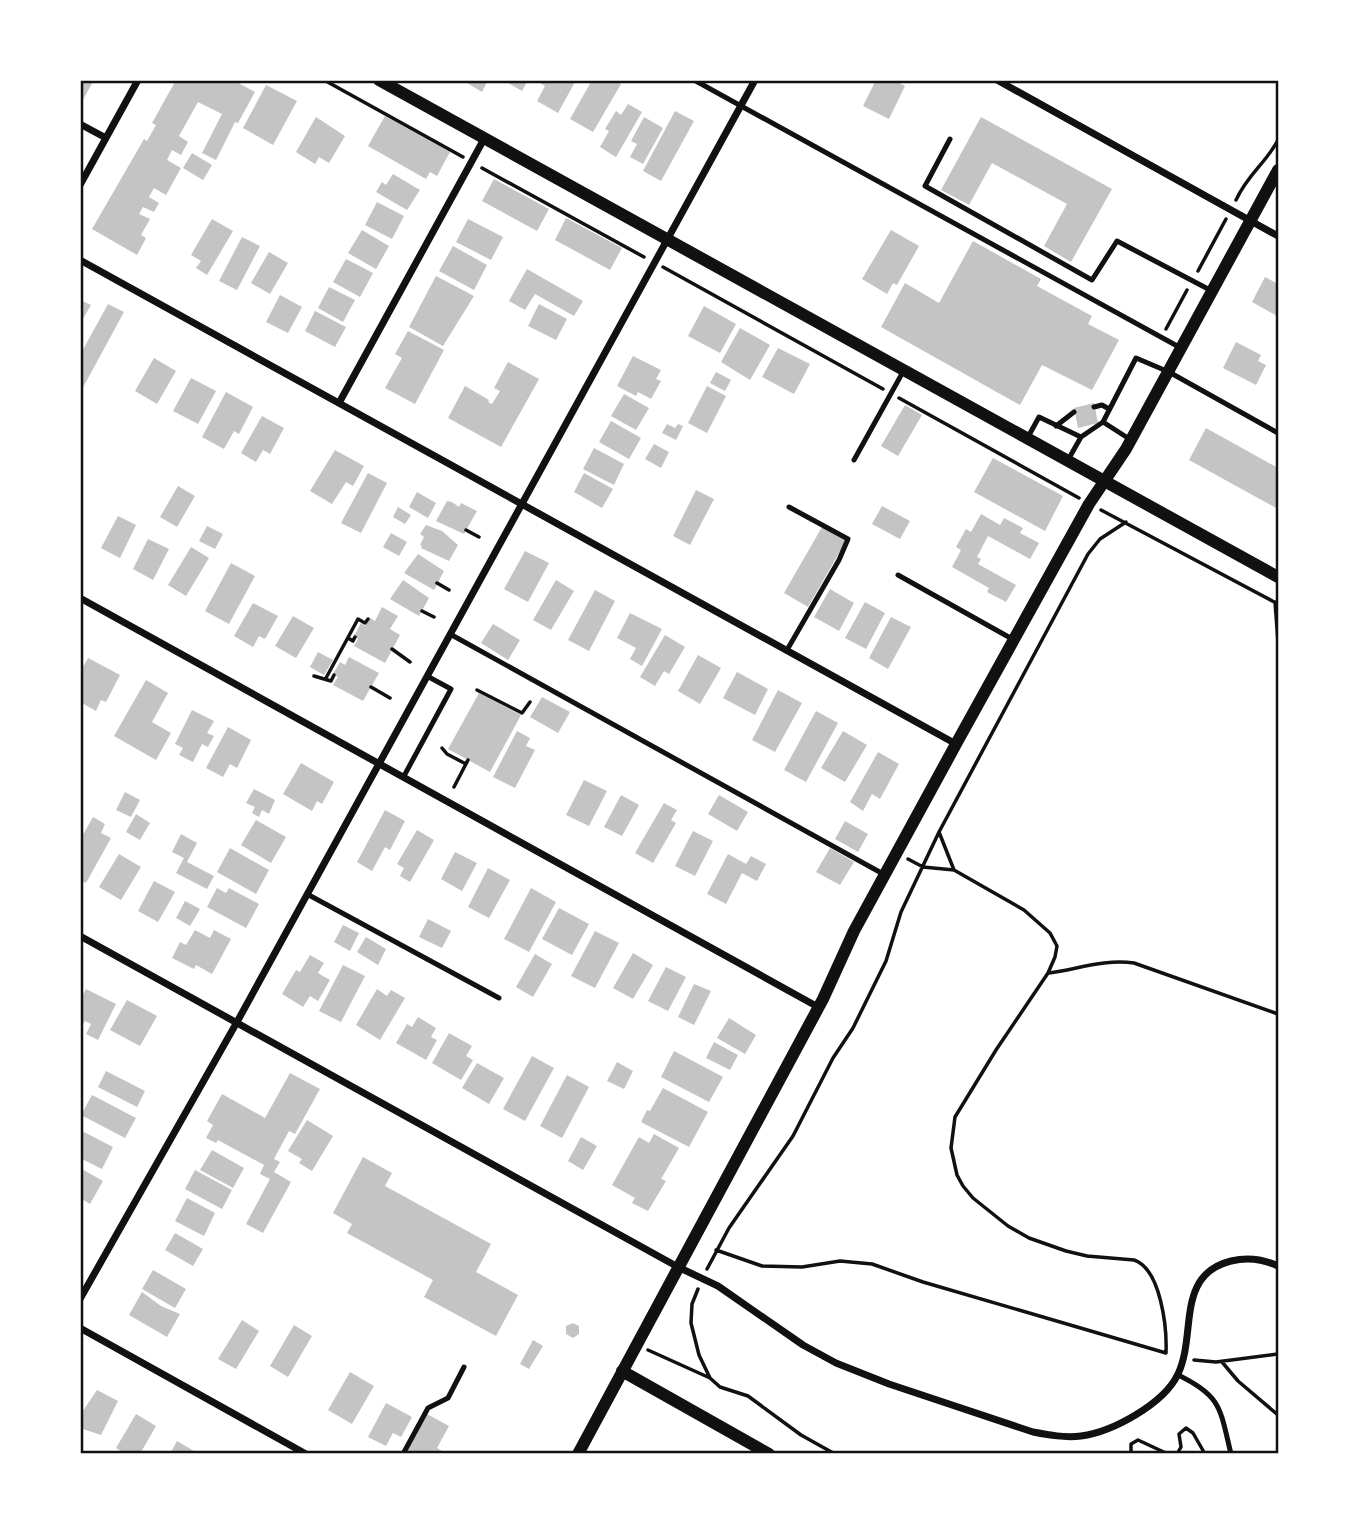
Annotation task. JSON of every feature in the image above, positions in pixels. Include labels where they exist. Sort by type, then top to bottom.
[{"type":"street","points":[[80,185],[138,80]]},
{"type":"street","points":[[379,80],[1279,577]]},
{"type":"street","points":[[80,1299],[237,1022],[755,80]]},
{"type":"street","points":[[997,80],[1279,236]]},
{"type":"street","points":[[80,124],[106,138]]},
{"type":"street","points":[[339,403],[484,139]]},
{"type":"street","points":[[578,1454],[818,1007],[846,946],[884,875],[1089,504],[1131,440],[1182,349],[1279,170]]},
{"type":"street","points":[[80,260],[956,744]]},
{"type":"street","points":[[80,598],[818,1007]]},
{"type":"street","points":[[80,936],[678,1267],[703,1278],[803,1345],[836,1363],[889,1384],[1033,1432],[1075,1437],[1105,1430],[1131,1418],[1164,1392],[1178,1375],[1194,1295],[1209,1270],[1240,1259],[1256,1259],[1279,1266]]},
{"type":"street","points":[[80,1328],[306,1454]]},
{"type":"street","points":[[622,1371],[769,1454]]},
{"type":"lane","points":[[694,80],[1182,349]]},
{"type":"lane","points":[[950,139],[925,186],[1092,280],[1117,241],[1213,292]]},
{"type":"lane","points":[[1068,460],[1081,437],[1103,422],[1136,358],[1168,372],[1279,433]]},
{"type":"lane","points":[[853,460],[904,370]]},
{"type":"lane","points":[[1094,407],[1102,405],[1109,409]]},
{"type":"lane","points":[[1056,426],[1074,412]]},
{"type":"lane","points":[[1028,438],[1039,417],[1081,437]]},
{"type":"lane","points":[[1103,422],[1131,440]]},
{"type":"lane","points":[[787,650],[839,560],[848,539],[789,507]]},
{"type":"lane","points":[[898,575],[1014,640]]},
{"type":"lane","points":[[450,634],[884,875]]},
{"type":"lane","points":[[404,776],[451,690],[427,676]]},
{"type":"lane","points":[[307,894],[499,998]]},
{"type":"lane","points":[[403,1454],[428,1408],[449,1398],[464,1367]]},
{"type":"lane","points":[[1178,1375],[1203,1388],[1217,1402],[1231,1454]]},
{"type":"path","points":[[324,80],[1089,504],[1277,603],[1279,642]]},
{"type":"path","points":[[1161,337],[1252,172],[1279,139]]},
{"type":"path","points":[[710,1378],[699,1355],[691,1323],[692,1304],[716,1250],[793,1136],[833,1058],[853,1028],[886,961],[901,912],[939,832],[1088,554],[1100,539],[1126,522]]},
{"type":"path","points":[[466,530],[480,537]]},
{"type":"path","points":[[437,583],[449,590]]},
{"type":"path","points":[[422,611],[434,617]]},
{"type":"path","points":[[326,678],[358,619],[365,623],[368,619]]},
{"type":"path","points":[[348,638],[353,640],[355,637]]},
{"type":"path","points":[[392,649],[410,662]]},
{"type":"path","points":[[314,676],[331,681],[334,675]]},
{"type":"path","points":[[371,687],[390,698]]},
{"type":"path","points":[[477,690],[522,713],[530,702]]},
{"type":"path","points":[[442,748],[447,754],[467,762],[454,787]]},
{"type":"path","points":[[939,832],[954,870]]},
{"type":"path","points":[[897,853],[923,867],[954,870],[978,882],[988,891],[1024,910],[1050,933],[1056,946],[1055,957],[1048,973],[960,1108],[952,1132],[953,1162],[963,1186],[973,1198],[1008,1226],[1029,1238],[1066,1251],[1144,1264],[1158,1292],[1165,1325],[1166,1353]]},
{"type":"path","points":[[1048,973],[1098,963],[1134,963],[1279,1014]]},
{"type":"path","points":[[716,1250],[762,1266],[802,1267],[840,1261],[872,1264],[923,1282],[1199,1361],[1222,1362],[1279,1354]]},
{"type":"path","points":[[665,1359],[710,1378],[720,1387],[748,1396],[801,1435],[835,1454]]},
{"type":"path","points":[[1222,1362],[1238,1381],[1279,1415]]},
{"type":"path","points":[[1177,1454],[1181,1447],[1179,1434],[1186,1429],[1193,1433],[1205,1454]]},
{"type":"path","points":[[1131,1454],[1130,1444],[1138,1440],[1168,1454]]},
{"type":"building","points":[[80,80],[94,80],[80,105]]},
{"type":"building","points":[[176,80],[233,80],[255,92],[238,123],[235,122],[216,160],[202,153],[222,114],[198,102],[179,136],[188,142],[181,155],[172,150],[167,160],[181,168],[166,195],[154,188],[149,197],[159,203],[154,212],[143,207],[139,214],[150,219],[141,235],[146,238],[137,255],[92,229],[144,139],[147,141],[156,125],[152,123]]},
{"type":"building","points":[[462,80],[488,80],[482,92]]},
{"type":"building","points":[[503,80],[528,80],[522,91]]},
{"type":"building","points":[[535,80],[576,80],[558,113],[537,101],[545,86]]},
{"type":"building","points":[[592,80],[614,80],[621,84],[593,132],[570,119]]},
{"type":"building","points":[[876,80],[894,80],[905,86],[889,119],[863,106]]},
{"type":"building","points":[[266,85],[297,101],[273,145],[243,128]]},
{"type":"building","points":[[628,104],[642,112],[616,157],[600,147],[609,131],[605,129],[616,111],[621,115]]},
{"type":"building","points":[[675,111],[694,121],[661,181],[643,171]]},
{"type":"building","points":[[385,116],[450,152],[437,176],[430,172],[426,179],[368,146]]},
{"type":"building","points":[[316,117],[345,136],[329,163],[319,157],[315,164],[296,152]]},
{"type":"building","points":[[644,117],[663,128],[643,164],[630,157],[637,144],[631,141]]},
{"type":"building","points":[[981,117],[1112,189],[1071,262],[1044,246],[1067,204],[992,163],[969,205],[941,190]]},
{"type":"building","points":[[192,153],[212,165],[203,180],[183,168]]},
{"type":"building","points":[[393,174],[420,190],[407,210],[376,192],[382,182],[386,185]]},
{"type":"building","points":[[494,179],[549,209],[537,231],[482,201]]},
{"type":"building","points":[[377,202],[404,216],[392,239],[365,225]]},
{"type":"building","points":[[566,218],[622,248],[610,270],[555,240]]},
{"type":"building","points":[[212,219],[233,231],[207,275],[196,268],[201,261],[191,255]]},
{"type":"building","points":[[468,219],[503,237],[491,260],[456,242]]},
{"type":"building","points":[[362,230],[389,246],[376,269],[348,253]]},
{"type":"building","points":[[891,230],[919,246],[897,285],[893,283],[887,294],[862,279]]},
{"type":"building","points":[[242,237],[260,246],[237,290],[219,281]]},
{"type":"building","points":[[973,241],[1041,279],[1037,286],[1092,316],[1088,324],[1119,340],[1092,390],[1042,365],[1020,405],[881,327],[905,283],[939,303]]},
{"type":"building","points":[[453,246],[487,265],[474,290],[439,271]]},
{"type":"building","points":[[269,252],[288,263],[270,294],[251,283]]},
{"type":"building","points":[[346,259],[373,273],[360,297],[333,282]]},
{"type":"building","points":[[527,269],[583,301],[574,316],[535,294],[525,310],[509,301]]},
{"type":"building","points":[[436,276],[474,296],[443,346],[409,327]]},
{"type":"building","points":[[1265,277],[1278,284],[1277,316],[1252,302]]},
{"type":"building","points":[[329,287],[355,300],[343,322],[318,308]]},
{"type":"building","points":[[280,295],[302,307],[288,333],[266,322]]},
{"type":"building","points":[[80,300],[91,305],[80,324]]},
{"type":"building","points":[[108,304],[124,312],[80,393],[80,355]]},
{"type":"building","points":[[539,304],[567,319],[556,340],[528,326]]},
{"type":"building","points":[[704,306],[736,324],[720,353],[688,336]]},
{"type":"building","points":[[315,311],[346,327],[335,347],[305,331]]},
{"type":"building","points":[[740,328],[770,345],[750,380],[721,362]]},
{"type":"building","points":[[408,331],[444,350],[415,404],[385,388],[402,358],[395,354]]},
{"type":"building","points":[[1236,342],[1261,355],[1258,361],[1266,365],[1256,385],[1223,368]]},
{"type":"building","points":[[778,348],[810,364],[794,394],[762,377]]},
{"type":"building","points":[[633,356],[661,370],[656,379],[661,381],[651,399],[638,392],[636,396],[617,386]]},
{"type":"building","points":[[154,358],[176,371],[157,404],[135,391]]},
{"type":"building","points":[[508,362],[539,379],[501,447],[448,418],[465,386],[492,404],[500,391],[494,388]]},
{"type":"building","points":[[716,372],[731,380],[725,391],[710,383]]},
{"type":"building","points":[[191,378],[216,391],[198,424],[173,411]]},
{"type":"building","points":[[707,386],[726,396],[707,433],[688,423]]},
{"type":"building","points":[[226,392],[253,407],[239,434],[234,431],[224,449],[202,437]]},
{"type":"building","points":[[624,394],[649,408],[636,430],[611,416]]},
{"type":"building","points":[[1094,403],[1098,423],[1078,428],[1074,408]]},
{"type":"building","points":[[905,405],[922,415],[898,456],[881,446]]},
{"type":"building","points":[[262,416],[284,428],[270,454],[263,450],[256,462],[241,453]]},
{"type":"building","points":[[611,421],[641,438],[629,459],[599,442]]},
{"type":"building","points":[[667,424],[675,428],[678,424],[683,426],[676,440],[662,433]]},
{"type":"building","points":[[1206,428],[1278,468],[1278,509],[1189,460]]},
{"type":"building","points":[[654,444],[669,452],[661,468],[645,459]]},
{"type":"building","points":[[594,448],[624,464],[614,485],[583,469]]},
{"type":"building","points":[[335,450],[364,466],[353,486],[346,482],[332,504],[310,491]]},
{"type":"building","points":[[993,458],[1063,496],[1045,531],[974,492]]},
{"type":"building","points":[[368,473],[387,483],[361,533],[341,523]]},
{"type":"building","points":[[584,473],[613,489],[602,508],[574,492]]},
{"type":"building","points":[[178,486],[195,496],[177,527],[160,517]]},
{"type":"building","points":[[696,490],[714,499],[690,545],[673,536]]},
{"type":"building","points":[[417,492],[436,503],[428,518],[409,507]]},
{"type":"building","points":[[447,501],[459,507],[461,503],[477,511],[464,534],[436,521]]},
{"type":"building","points":[[882,506],[910,521],[900,539],[872,524]]},
{"type":"building","points":[[398,507],[411,515],[405,524],[393,517]]},
{"type":"building","points":[[981,514],[1000,525],[1004,518],[1023,528],[1020,533],[1039,543],[1030,559],[988,536],[977,557],[981,559],[978,564],[1016,585],[1006,602],[987,592],[989,588],[952,567],[961,550],[956,547],[966,529],[971,532]]},
{"type":"building","points":[[118,516],[136,525],[120,558],[101,548]]},
{"type":"building","points":[[426,525],[442,531],[458,545],[449,561],[421,548],[424,537],[420,534]]},
{"type":"building","points":[[207,526],[223,534],[215,549],[199,541]]},
{"type":"building","points":[[822,527],[846,541],[808,607],[784,593]]},
{"type":"building","points":[[391,533],[407,542],[399,556],[383,547]]},
{"type":"building","points":[[148,539],[169,549],[153,580],[133,569]]},
{"type":"building","points":[[191,547],[209,558],[186,596],[168,585]]},
{"type":"building","points":[[525,551],[549,563],[528,602],[504,589]]},
{"type":"building","points":[[418,554],[444,571],[434,590],[404,573]]},
{"type":"building","points":[[231,563],[255,576],[229,624],[205,611]]},
{"type":"building","points":[[403,580],[429,598],[419,616],[390,599]]},
{"type":"building","points":[[556,580],[574,591],[551,630],[533,620]]},
{"type":"building","points":[[830,589],[854,603],[839,631],[814,617]]},
{"type":"building","points":[[595,590],[615,601],[589,651],[568,640]]},
{"type":"building","points":[[865,602],[885,613],[866,649],[845,638]]},
{"type":"building","points":[[253,603],[278,616],[265,639],[259,636],[253,647],[234,636]]},
{"type":"building","points":[[382,607],[398,616],[390,629],[400,635],[385,663],[354,646],[358,639],[354,636],[361,623],[365,626],[370,618],[375,621]]},
{"type":"building","points":[[630,613],[662,629],[642,666],[630,659],[636,648],[617,638]]},
{"type":"building","points":[[293,616],[314,628],[296,658],[275,646]]},
{"type":"building","points":[[891,617],[911,627],[888,669],[869,658]]},
{"type":"building","points":[[493,624],[520,640],[508,660],[481,643]]},
{"type":"building","points":[[665,635],[685,647],[669,674],[664,671],[655,686],[640,677]]},
{"type":"building","points":[[318,652],[333,660],[324,675],[310,667]]},
{"type":"building","points":[[698,655],[721,668],[700,704],[678,691]]},
{"type":"building","points":[[349,657],[379,673],[363,701],[333,685],[338,677],[333,674],[340,662],[345,665]]},
{"type":"building","points":[[88,658],[120,675],[106,702],[101,700],[96,711],[80,702],[80,672]]},
{"type":"building","points":[[737,672],[768,689],[755,715],[723,698]]},
{"type":"building","points":[[146,680],[168,693],[152,722],[171,733],[156,760],[114,736]]},
{"type":"building","points":[[778,690],[802,703],[775,752],[752,740]]},
{"type":"building","points":[[479,693],[521,715],[490,772],[448,749]]},
{"type":"building","points":[[542,697],[570,712],[558,733],[530,717]]},
{"type":"building","points":[[192,710],[214,721],[207,733],[214,736],[208,747],[202,744],[193,762],[179,755],[183,748],[175,744]]},
{"type":"building","points":[[816,711],[838,723],[806,782],[784,770]]},
{"type":"building","points":[[228,727],[251,740],[237,768],[230,764],[223,777],[206,768]]},
{"type":"building","points":[[517,731],[530,738],[526,746],[535,750],[515,788],[493,777]]},
{"type":"building","points":[[843,731],[867,745],[845,782],[821,768]]},
{"type":"building","points":[[878,752],[899,764],[880,799],[872,794],[863,811],[850,802]]},
{"type":"building","points":[[301,763],[334,782],[322,804],[317,801],[312,811],[283,794]]},
{"type":"building","points":[[584,780],[607,791],[589,826],[566,815]]},
{"type":"building","points":[[254,789],[275,800],[269,814],[262,810],[259,817],[252,813],[255,807],[246,803]]},
{"type":"building","points":[[125,792],[140,800],[131,817],[116,810]]},
{"type":"building","points":[[621,795],[639,805],[622,836],[604,827]]},
{"type":"building","points":[[719,795],[748,812],[737,831],[708,814]]},
{"type":"building","points":[[664,803],[677,810],[671,820],[676,823],[653,863],[635,853]]},
{"type":"building","points":[[385,810],[405,821],[390,850],[385,847],[372,871],[357,862]]},
{"type":"building","points":[[136,814],[150,823],[140,840],[126,832]]},
{"type":"building","points":[[93,817],[105,824],[101,833],[111,838],[86,883],[80,880],[80,840]]},
{"type":"building","points":[[256,820],[286,837],[271,863],[241,845]]},
{"type":"building","points":[[845,821],[868,834],[858,852],[835,839]]},
{"type":"building","points":[[417,830],[434,840],[410,882],[400,876],[404,868],[397,864]]},
{"type":"building","points":[[693,831],[713,841],[695,876],[675,866]]},
{"type":"building","points":[[181,834],[197,843],[187,862],[214,876],[207,889],[176,873],[184,858],[172,852]]},
{"type":"building","points":[[230,848],[269,870],[256,894],[217,872]]},
{"type":"building","points":[[830,848],[854,862],[840,885],[816,872]]},
{"type":"building","points":[[455,852],[477,863],[462,891],[441,879]]},
{"type":"building","points":[[119,854],[141,867],[121,900],[99,887]]},
{"type":"building","points":[[728,854],[746,864],[751,856],[766,864],[757,881],[742,873],[726,904],[707,894]]},
{"type":"building","points":[[488,868],[510,880],[489,918],[468,907]]},
{"type":"building","points":[[154,881],[175,892],[158,922],[138,911]]},
{"type":"building","points":[[217,888],[226,893],[229,888],[259,904],[246,928],[207,907]]},
{"type":"building","points":[[531,888],[556,902],[529,952],[504,939]]},
{"type":"building","points":[[185,901],[200,909],[190,926],[176,918]]},
{"type":"building","points":[[559,908],[589,924],[572,955],[542,939]]},
{"type":"building","points":[[428,919],[451,931],[442,948],[419,937]]},
{"type":"building","points":[[343,925],[359,933],[350,951],[334,942]]},
{"type":"building","points":[[195,930],[210,938],[214,930],[231,939],[212,974],[196,965],[194,969],[172,958],[180,942],[186,945]]},
{"type":"building","points":[[595,931],[619,943],[595,988],[571,976]]},
{"type":"building","points":[[366,937],[386,949],[378,965],[357,952]]},
{"type":"building","points":[[633,953],[653,965],[633,999],[613,988]]},
{"type":"building","points":[[535,954],[552,964],[533,997],[516,987]]},
{"type":"building","points":[[310,955],[324,963],[318,973],[330,980],[318,1001],[310,996],[303,1007],[282,994],[296,970],[300,972]]},
{"type":"building","points":[[343,965],[365,976],[341,1022],[319,1011]]},
{"type":"building","points":[[666,967],[686,977],[668,1011],[648,1001]]},
{"type":"building","points":[[694,984],[711,991],[694,1025],[678,1017]]},
{"type":"building","points":[[86,989],[116,1004],[98,1040],[86,1034],[91,1024],[85,1021],[80,1029],[80,1000]]},
{"type":"building","points":[[377,989],[387,996],[391,990],[405,998],[380,1040],[356,1025]]},
{"type":"building","points":[[127,1000],[157,1016],[140,1046],[110,1030]]},
{"type":"building","points":[[418,1017],[436,1028],[431,1037],[437,1040],[426,1060],[396,1043],[407,1024],[412,1027]]},
{"type":"building","points":[[729,1018],[756,1035],[745,1054],[717,1038]]},
{"type":"building","points":[[449,1033],[472,1046],[466,1056],[473,1060],[461,1080],[432,1063]]},
{"type":"building","points":[[714,1042],[738,1055],[730,1070],[706,1058]]},
{"type":"building","points":[[674,1051],[723,1077],[709,1102],[661,1077]]},
{"type":"building","points":[[532,1056],[554,1068],[525,1121],[503,1109]]},
{"type":"building","points":[[617,1062],[633,1071],[624,1089],[607,1081]]},
{"type":"building","points":[[477,1063],[504,1078],[489,1104],[462,1088]]},
{"type":"building","points":[[106,1071],[145,1091],[137,1107],[98,1087]]},
{"type":"building","points":[[290,1073],[320,1089],[295,1134],[289,1131],[274,1159],[280,1162],[274,1172],[291,1182],[263,1233],[246,1224],[270,1179],[260,1174],[264,1165],[218,1140],[216,1143],[206,1138],[213,1125],[207,1121],[222,1094],[265,1118]]},
{"type":"building","points":[[567,1075],[589,1087],[562,1138],[540,1126]]},
{"type":"building","points":[[663,1088],[708,1112],[689,1147],[641,1122]]},
{"type":"building","points":[[92,1095],[136,1118],[125,1138],[81,1115]]},
{"type":"building","points":[[307,1120],[333,1136],[312,1171],[299,1163],[302,1159],[288,1151]]},
{"type":"building","points":[[80,1130],[113,1147],[102,1169],[80,1158]]},
{"type":"building","points":[[654,1134],[679,1148],[661,1179],[666,1181],[648,1211],[632,1203],[635,1198],[612,1185],[639,1137],[649,1143]]},
{"type":"building","points":[[581,1137],[597,1146],[583,1170],[568,1161]]},
{"type":"building","points":[[212,1150],[244,1168],[233,1188],[200,1170]]},
{"type":"building","points":[[363,1157],[392,1173],[385,1186],[491,1244],[476,1272],[518,1295],[496,1336],[424,1297],[433,1280],[347,1233],[352,1224],[333,1213]]},
{"type":"building","points":[[80,1168],[103,1181],[90,1204],[80,1198]]},
{"type":"building","points":[[195,1170],[232,1190],[222,1209],[185,1189]]},
{"type":"building","points":[[187,1198],[215,1213],[204,1236],[175,1221]]},
{"type":"building","points":[[175,1233],[203,1249],[193,1266],[165,1250]]},
{"type":"building","points":[[153,1270],[186,1289],[175,1308],[142,1289]]},
{"type":"building","points":[[142,1292],[161,1306],[180,1314],[167,1337],[129,1315]]},
{"type":"building","points":[[242,1320],[259,1331],[236,1369],[218,1359]]},
{"type":"building","points":[[573,1323],[579,1326],[579,1334],[573,1338],[566,1334],[566,1326]]},
{"type":"building","points":[[294,1325],[312,1336],[288,1377],[270,1366]]},
{"type":"building","points":[[533,1340],[543,1346],[529,1369],[520,1364]]},
{"type":"building","points":[[350,1372],[374,1386],[352,1424],[328,1410]]},
{"type":"building","points":[[97,1390],[118,1401],[101,1435],[80,1428],[80,1415]]},
{"type":"building","points":[[386,1403],[412,1417],[401,1437],[393,1433],[386,1446],[368,1437]]},
{"type":"building","points":[[136,1414],[156,1426],[140,1454],[125,1454],[116,1448]]},
{"type":"building","points":[[427,1414],[449,1426],[437,1448],[447,1454],[405,1454]]},
{"type":"building","points":[[177,1441],[199,1454],[170,1454]]}]
